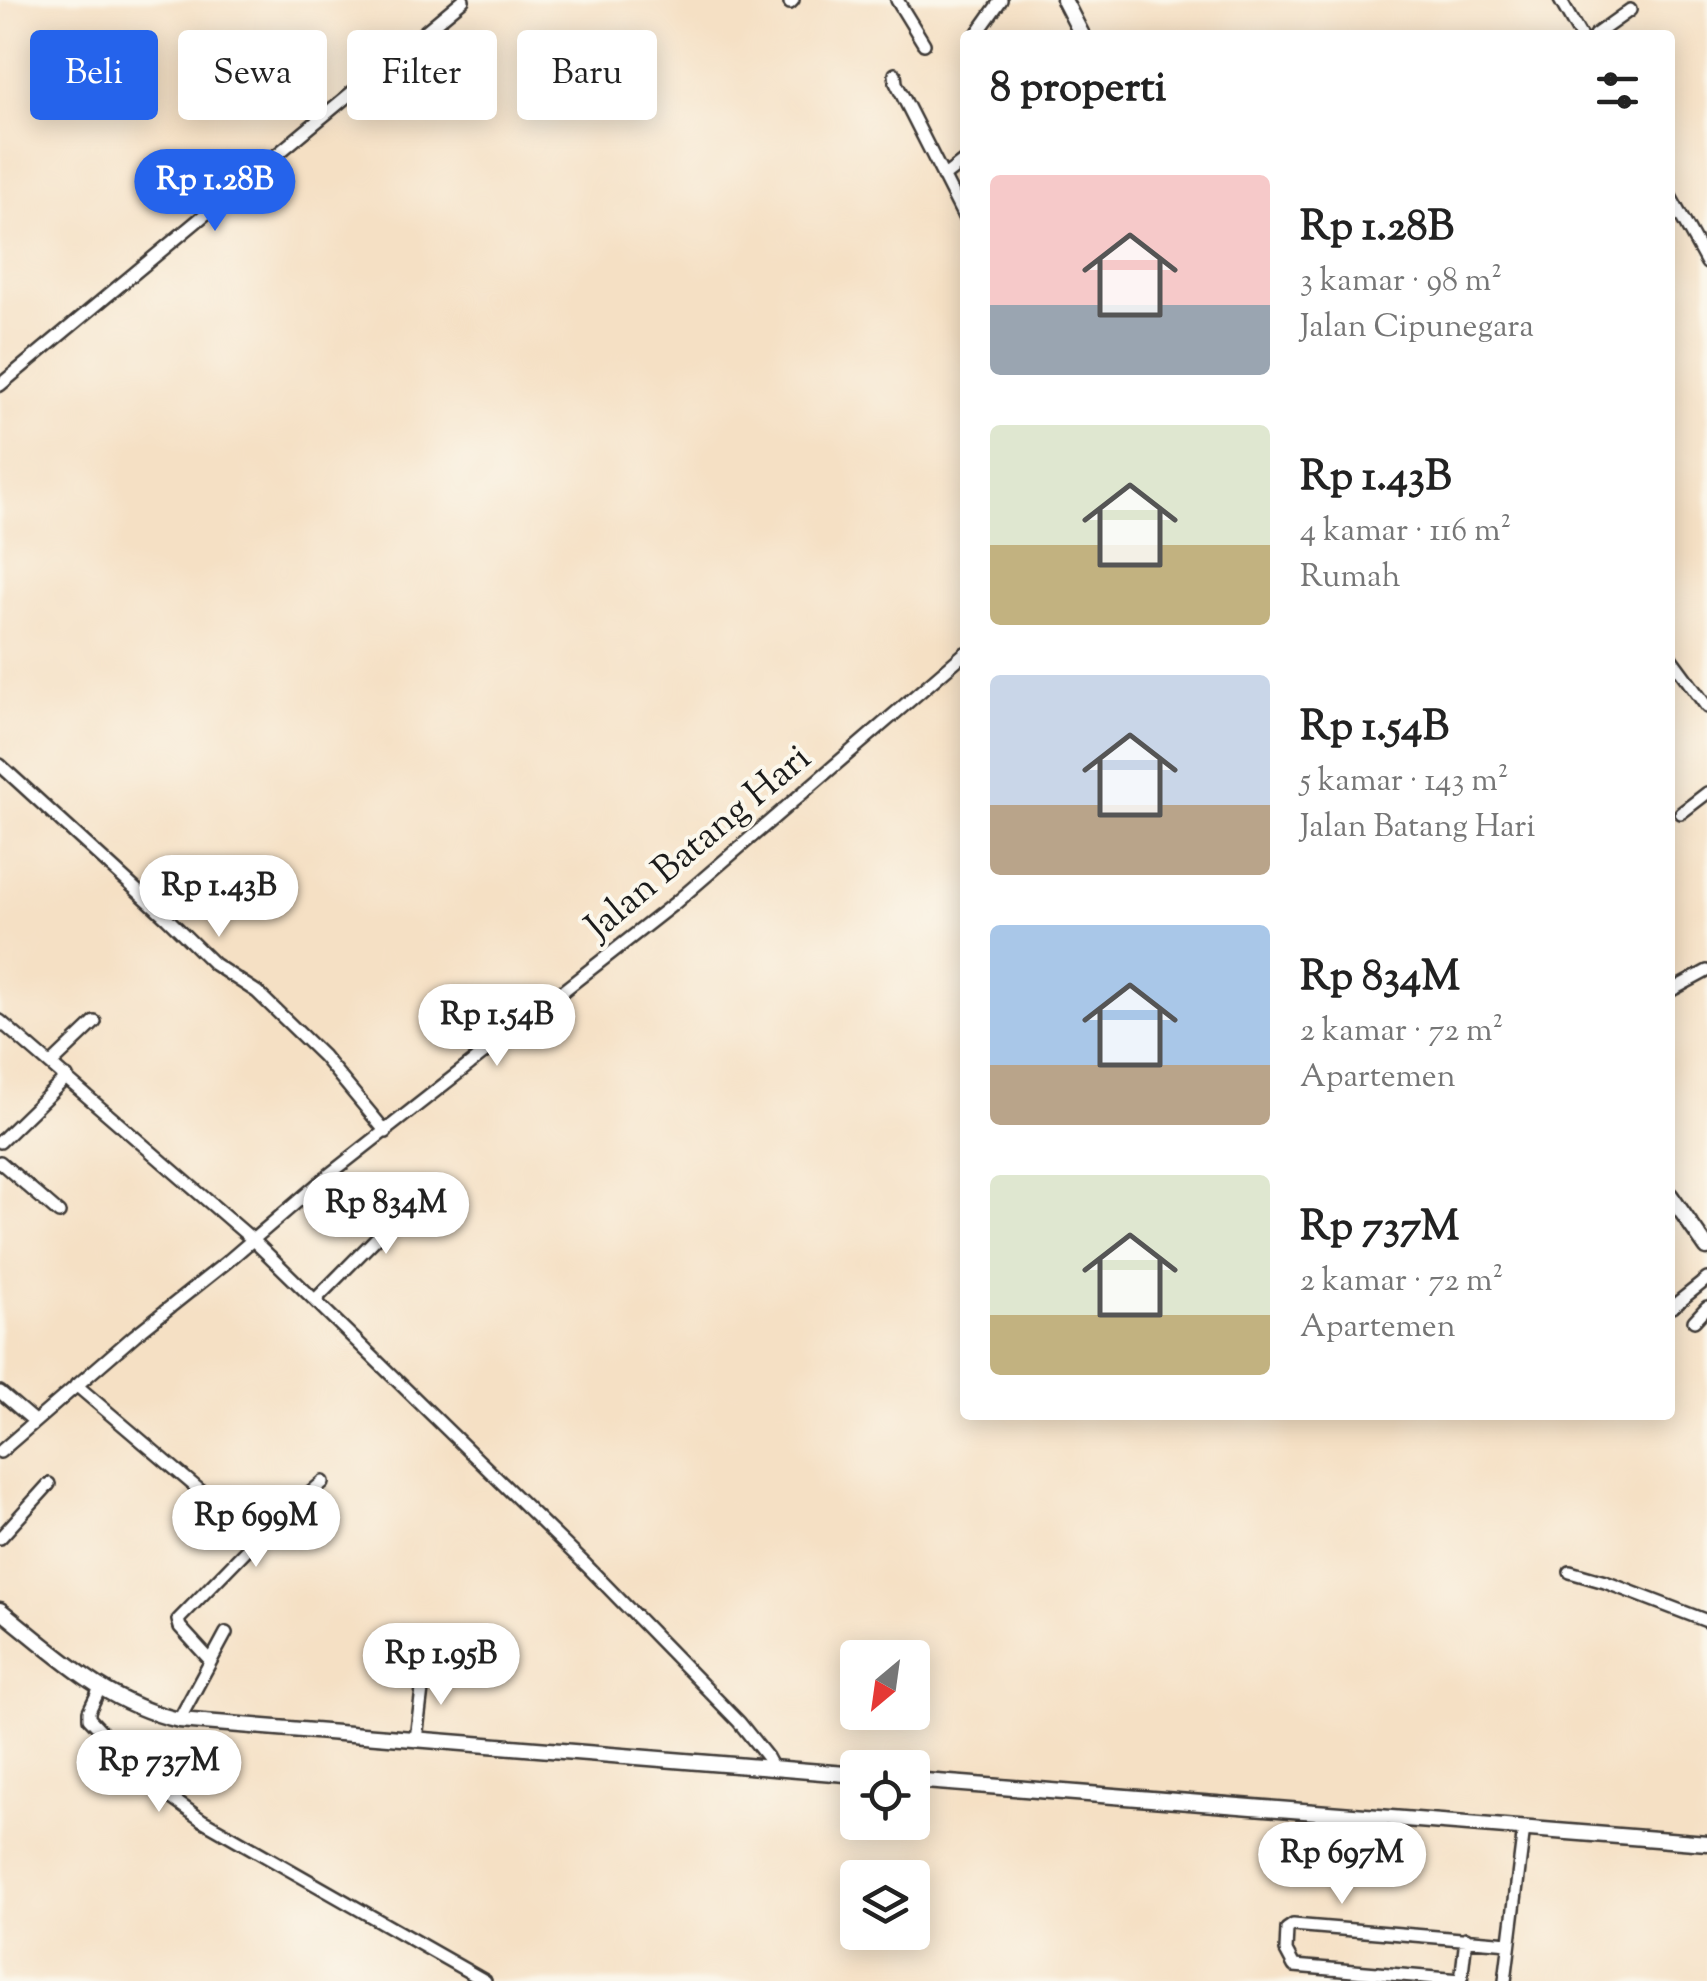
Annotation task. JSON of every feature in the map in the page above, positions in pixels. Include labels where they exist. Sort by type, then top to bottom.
[{"type":"main road","points":[[1064,0],[1079,30]]},
{"type":"main road","points":[[1675,1202],[1707,1248]]},
{"type":"main road","points":[[0,1610],[122,1702],[179,1720],[840,1774]]},
{"type":"main road","points":[[930,1781],[1707,1843]]},
{"type":"street","points":[[0,385],[463,0]]},
{"type":"street","points":[[897,0],[924,44]]},
{"type":"street","points":[[980,30],[1001,0]]},
{"type":"street","points":[[1560,0],[1577,30]]},
{"type":"street","points":[[1602,30],[1630,10]]},
{"type":"street","points":[[894,74],[960,210]]},
{"type":"street","points":[[943,178],[960,164]]},
{"type":"street","points":[[1675,205],[1707,263]]},
{"type":"street","name":"Jalan Batang Hari","points":[[0,1452],[326,1177],[675,904],[960,657]]},
{"type":"street","points":[[1675,664],[1707,706]]},
{"type":"street","points":[[0,764],[214,964],[270,1004],[324,1056],[386,1132]]},
{"type":"street","points":[[1681,813],[1707,793]]},
{"type":"street","points":[[1675,988],[1707,971]]},
{"type":"street","points":[[0,1020],[315,1300],[600,1579],[738,1722],[773,1768]]},
{"type":"street","points":[[52,1064],[95,1022]]},
{"type":"street","points":[[0,1142],[67,1078]]},
{"type":"street","points":[[0,1162],[58,1213]]},
{"type":"street","points":[[315,1300],[428,1185]]},
{"type":"street","points":[[1675,1304],[1707,1279]]},
{"type":"street","points":[[1694,1321],[1707,1307]]},
{"type":"street","points":[[76,1385],[257,1539]]},
{"type":"street","points":[[0,1392],[34,1421]]},
{"type":"street","points":[[210,1662],[178,1620],[257,1539],[322,1482]]},
{"type":"street","points":[[0,1538],[49,1484]]},
{"type":"street","points":[[1570,1572],[1707,1621]]},
{"type":"street","points":[[179,1720],[226,1634]]},
{"type":"street","points":[[416,1739],[424,1672]]},
{"type":"street","points":[[100,1688],[89,1711],[90,1718],[153,1785],[202,1820],[486,1981]]},
{"type":"street","points":[[1506,1981],[1524,1828]]},
{"type":"street","points":[[1466,1938],[1461,1980],[1309,1974],[1294,1966],[1287,1956],[1287,1930],[1293,1925],[1466,1938],[1509,1943]]}]
